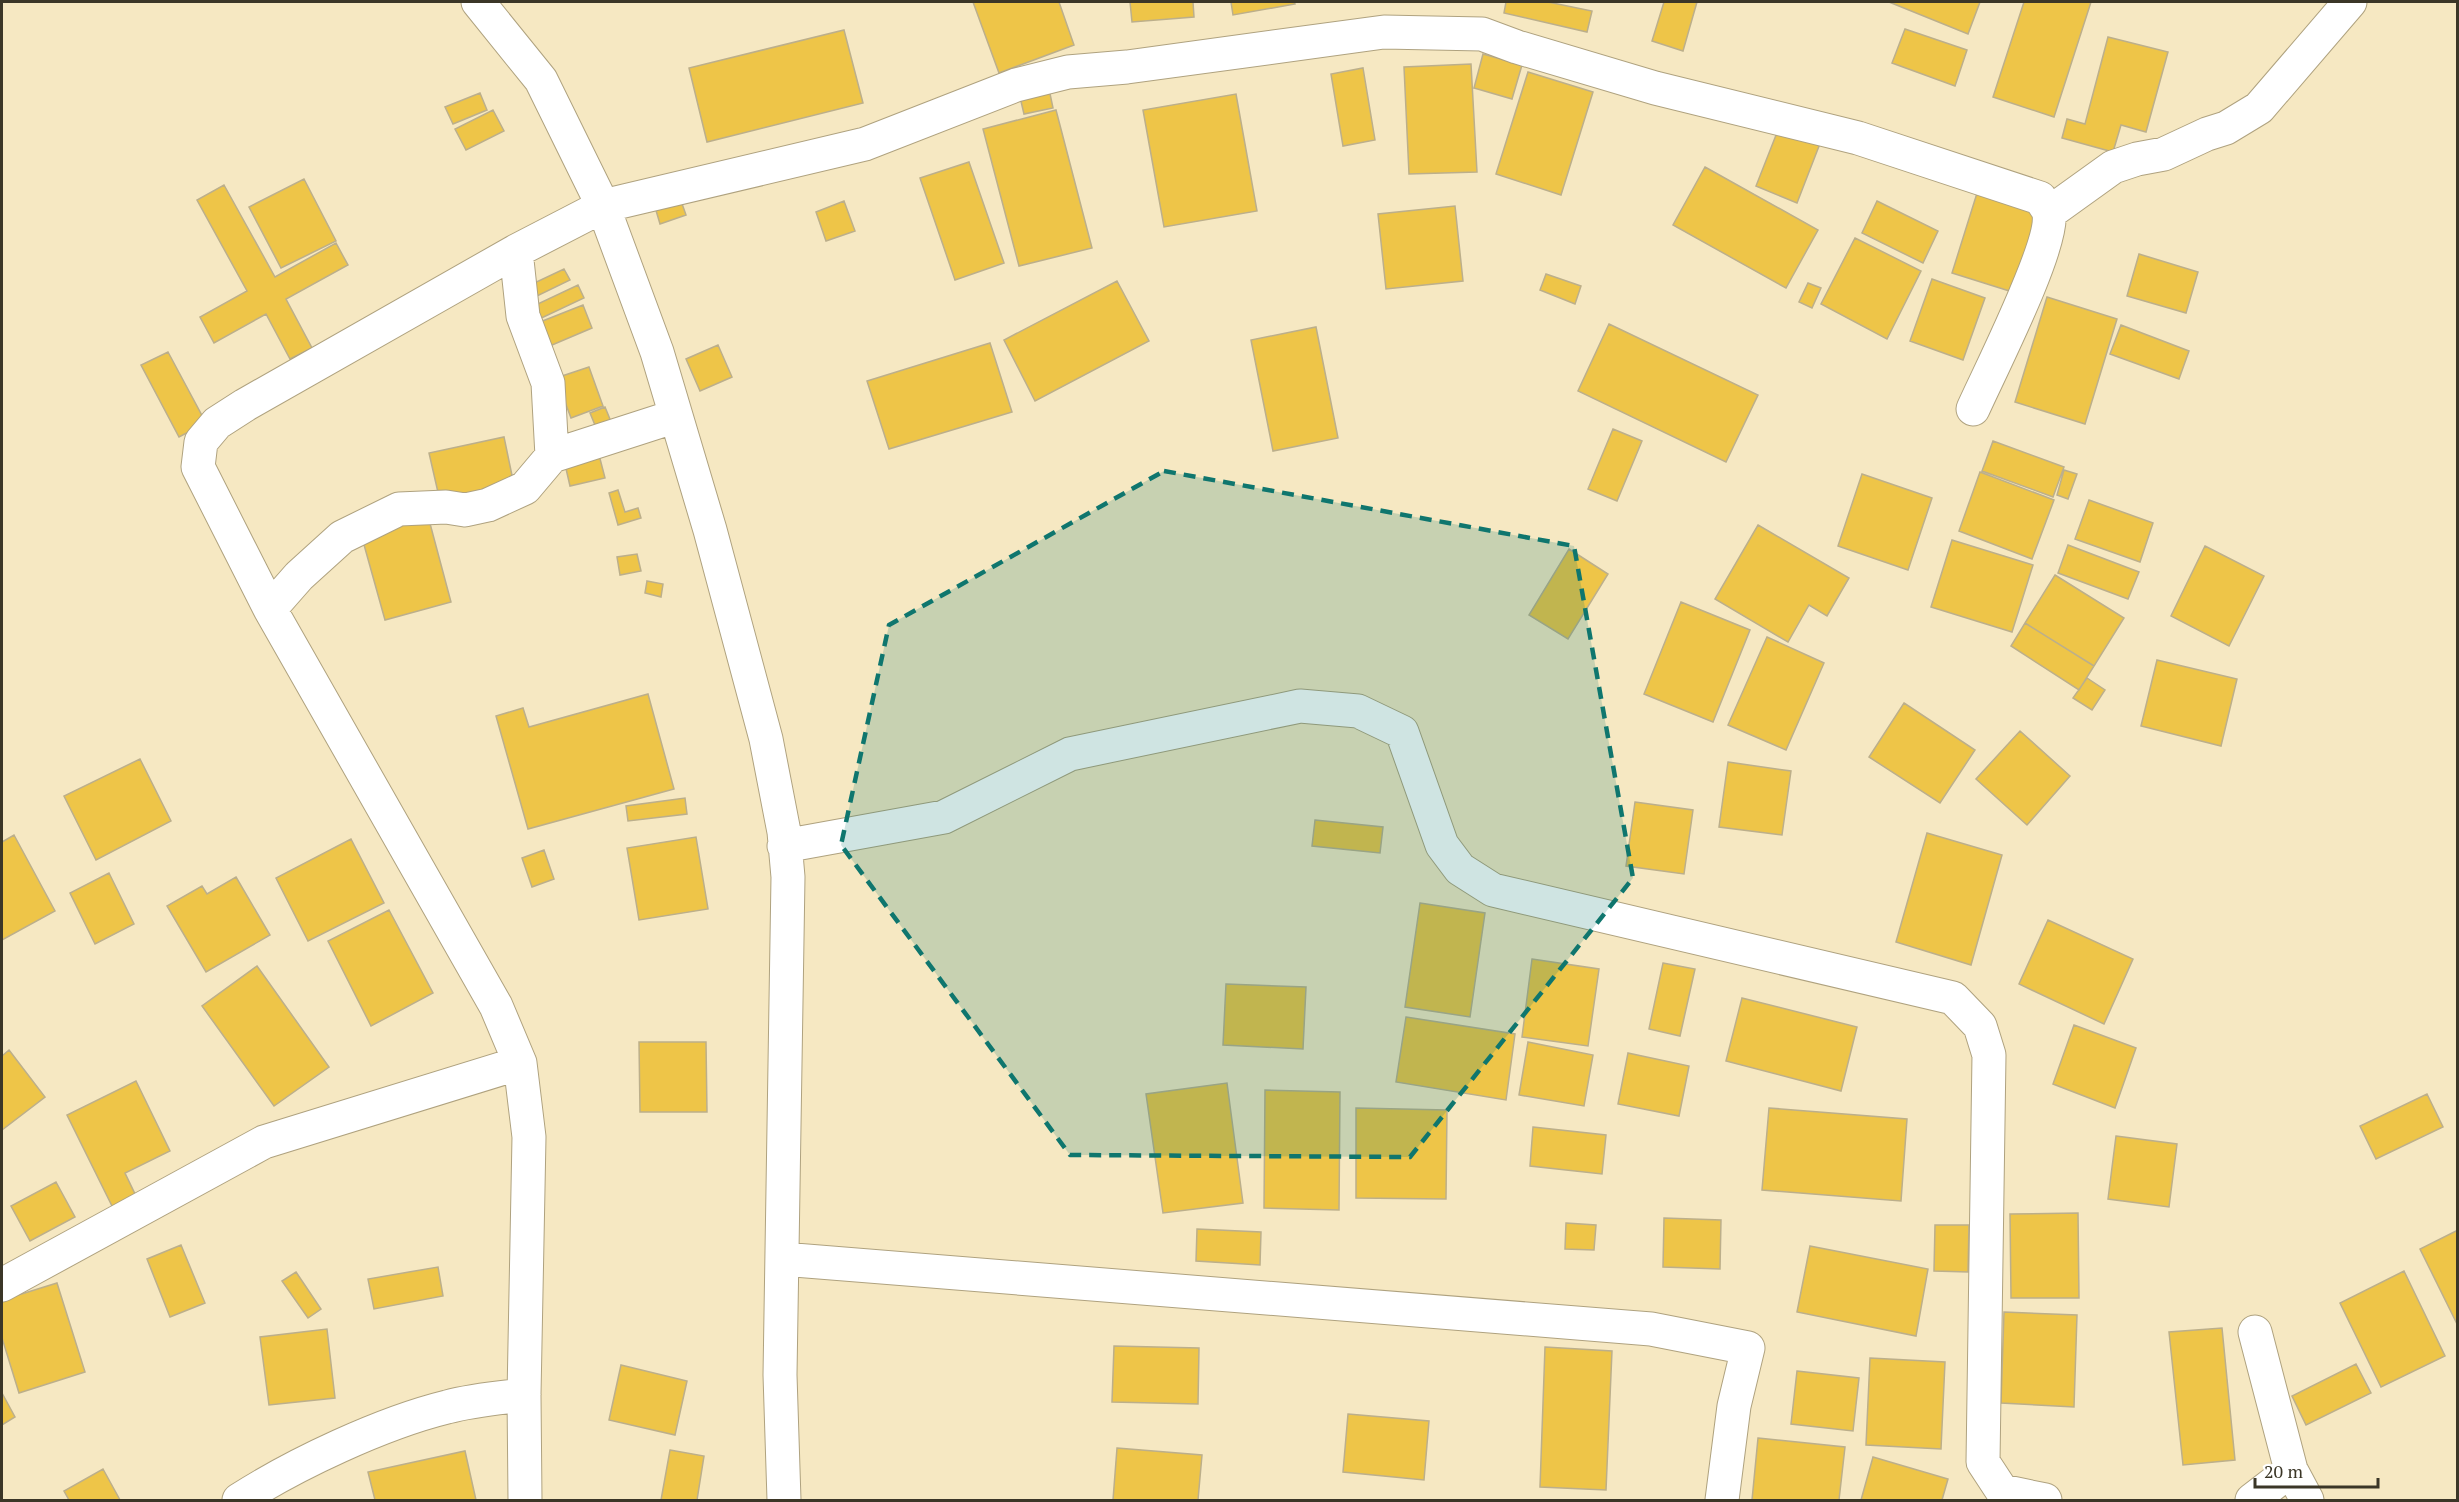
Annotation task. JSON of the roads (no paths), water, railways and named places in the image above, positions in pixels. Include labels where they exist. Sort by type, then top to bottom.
[{"type":"street","points":[[478,2],[541,80],[603,206],[657,352],[766,739],[784,832],[788,877],[780,1375],[784,1500]]},
{"type":"street","points":[[2049,213],[2112,167],[2164,154],[2206,134],[2226,128],[2259,108],[2350,2]]},
{"type":"street","points":[[525,1500],[524,1395],[529,1137],[520,1063],[496,1006],[270,609],[198,467],[201,442],[217,423],[244,405],[516,251],[603,206],[865,144],[1016,85],[1068,72],[1127,67],[1384,32],[1482,34],[1516,47],[1655,88],[1858,138],[2040,198],[2049,213],[2048,235],[2038,265],[1973,409]]},
{"type":"street","points":[[516,251],[524,316],[548,383],[552,456]]},
{"type":"street","points":[[270,609],[299,576],[342,537],[399,509],[446,507],[465,510],[507,498],[525,488],[552,456],[676,416]]},
{"type":"street","points":[[784,846],[944,818],[1070,754],[1300,706],[1358,711],[1402,732],[1442,845],[1460,869],[1493,891],[1953,998],[1980,1026],[1989,1055],[1983,1462],[2002,1491],[2045,1500]]},
{"type":"street","points":[[2,1286],[264,1142],[520,1063]]},
{"type":"street","points":[[782,1259],[1651,1329],[1748,1348],[1734,1406],[1722,1500]]},
{"type":"street","points":[[2254,1332],[2291,1470],[2307,1500]]},
{"type":"street","points":[[239,1500],[296,1467],[398,1423],[447,1407],[524,1395]]},
{"type":"street","points":[[2252,1500],[2291,1470]]}]
